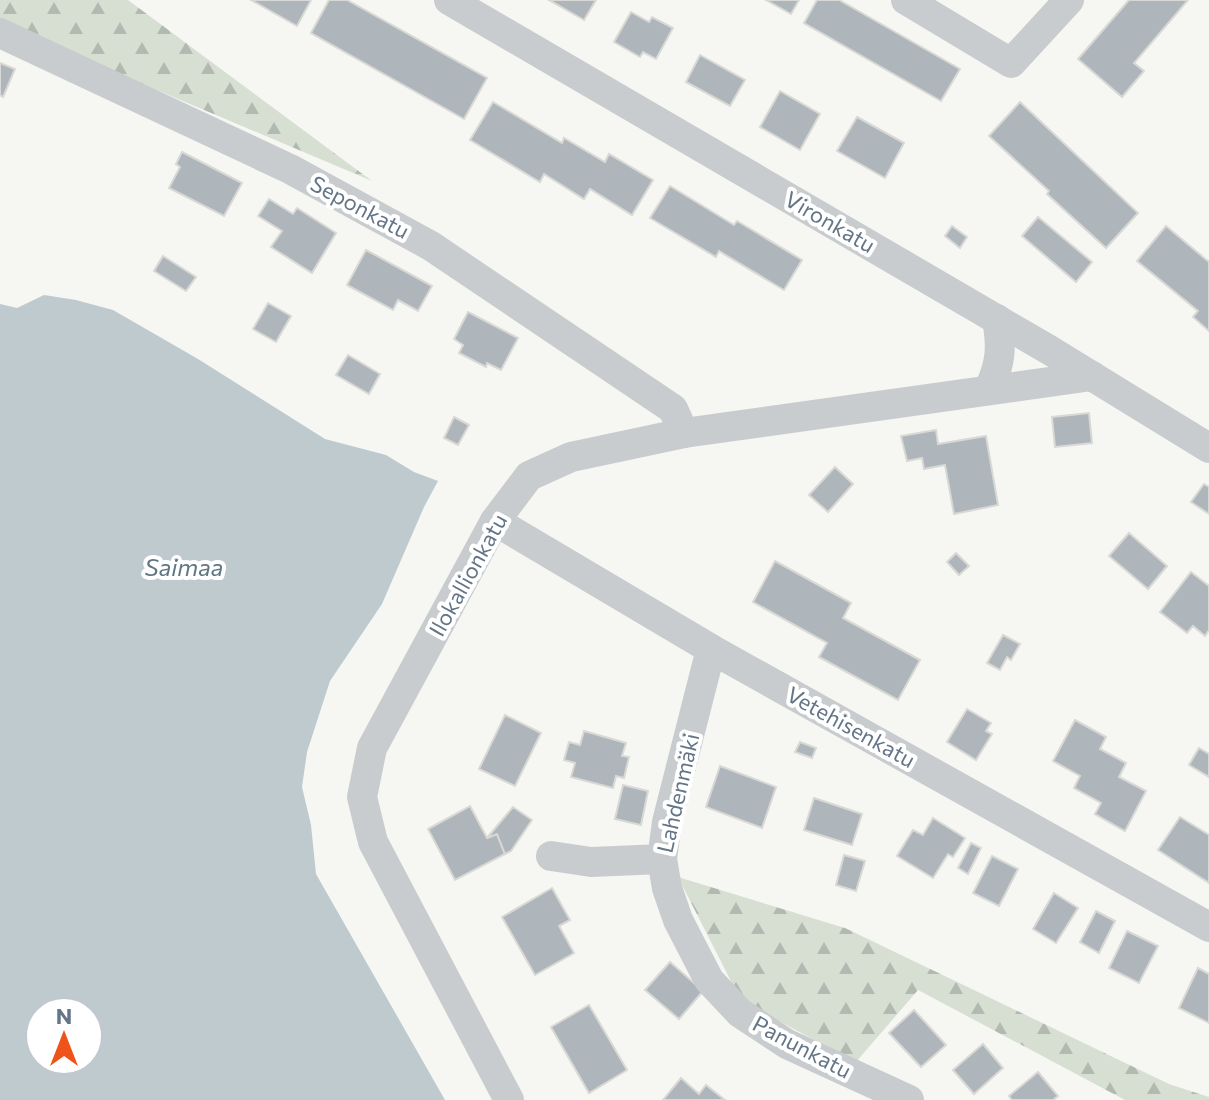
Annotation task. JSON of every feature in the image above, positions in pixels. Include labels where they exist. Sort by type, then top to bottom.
[{"type":"street","name":"Vironkatu","points":[[449,0],[997,319],[1209,448]]},
{"type":"street","points":[[906,0],[1011,63],[1069,0]]},
{"type":"street","name":"Seponkatu","points":[[0,33],[290,169],[431,246],[673,409],[684,433]]},
{"type":"street","points":[[989,389],[997,371],[1002,345],[997,319]]},
{"type":"street","name":"Ilokallionkatu","points":[[509,1100],[373,842],[362,797],[372,748],[495,521],[529,476],[571,457],[684,433],[1092,376]]},
{"type":"street","name":"Vetehisenkatu","points":[[495,521],[711,649],[1209,927]]},
{"type":"street","name":"Lahdenmäki","points":[[711,649],[667,822],[662,859],[667,888],[678,920],[709,980],[740,1013]]},
{"type":"street","points":[[551,856],[591,862],[662,859]]},
{"type":"street","name":"Panunkatu","points":[[740,1013],[787,1044],[909,1100]]},
{"type":"green space","points":[[0,0],[128,0],[372,181],[93,63],[0,19]]},
{"type":"green space","points":[[678,877],[845,928],[1169,1084],[1209,1097],[1209,1100],[1125,1100],[918,990],[856,1062],[741,1001]]},
{"type":"water","name":"Saimaa","points":[[44,295],[113,310],[325,439],[386,455],[414,472],[438,481],[382,604],[330,681],[307,752],[302,787],[311,825],[316,874],[445,1100],[0,1100],[0,304],[17,308]]},
{"type":"building","points":[[251,0],[311,0],[297,26]]},
{"type":"building","points":[[329,0],[347,0],[487,78],[464,119],[311,33]]},
{"type":"building","points":[[549,0],[596,0],[584,20]]},
{"type":"building","points":[[766,0],[799,0],[791,14]]},
{"type":"building","points":[[817,0],[839,0],[960,69],[941,101],[804,23]]},
{"type":"building","points":[[1129,0],[1188,0],[1134,63],[1144,71],[1122,97],[1078,59]]},
{"type":"building","points":[[631,12],[649,22],[652,17],[673,28],[656,59],[643,52],[640,57],[614,42]]},
{"type":"building","points":[[700,55],[745,80],[730,106],[686,82]]},
{"type":"building","points":[[0,63],[15,69],[3,97],[0,95]]},
{"type":"building","points":[[780,91],[820,114],[800,150],[760,127]]},
{"type":"building","points":[[493,102],[562,143],[564,138],[605,162],[609,154],[653,180],[632,215],[590,189],[584,199],[544,174],[540,182],[470,140]]},
{"type":"building","points":[[1020,102],[1138,213],[1106,248],[989,136]]},
{"type":"building","points":[[857,117],[904,143],[885,178],[837,151]]},
{"type":"building","points":[[182,152],[242,183],[224,216],[169,188],[180,167],[176,164]]},
{"type":"building","points":[[670,186],[734,225],[737,221],[802,260],[784,290],[719,251],[716,257],[650,218]]},
{"type":"building","points":[[269,199],[293,214],[297,208],[336,233],[312,273],[271,247],[282,231],[258,216]]},
{"type":"building","points":[[1038,217],[1092,262],[1076,282],[1022,236]]},
{"type":"building","points":[[952,226],[967,237],[960,248],[945,236]]},
{"type":"building","points":[[1166,226],[1209,262],[1209,331],[1193,317],[1198,311],[1137,261]]},
{"type":"building","points":[[366,250],[432,286],[418,311],[398,300],[393,310],[347,285]]},
{"type":"building","points":[[163,256],[196,277],[186,291],[154,271]]},
{"type":"building","points":[[268,303],[291,316],[276,342],[253,329]]},
{"type":"building","points":[[468,312],[518,338],[501,370],[487,363],[486,367],[459,353],[463,345],[454,339]]},
{"type":"building","points":[[348,355],[380,374],[369,394],[336,375]]},
{"type":"building","points":[[1089,413],[1092,443],[1055,447],[1052,417]]},
{"type":"building","points":[[454,417],[469,425],[458,445],[444,438]]},
{"type":"building","points":[[936,430],[938,444],[986,436],[998,505],[954,514],[945,465],[924,469],[922,458],[907,461],[901,436]]},
{"type":"building","points":[[835,467],[853,484],[828,512],[809,495]]},
{"type":"building","points":[[1204,484],[1209,487],[1209,514],[1191,502]]},
{"type":"building","points":[[1129,533],[1167,566],[1148,589],[1109,556]]},
{"type":"building","points":[[956,553],[969,566],[959,575],[947,562]]},
{"type":"building","points":[[775,561],[851,603],[843,618],[920,660],[898,700],[819,657],[827,643],[753,602]]},
{"type":"building","points":[[1191,572],[1209,586],[1209,630],[1205,636],[1193,626],[1187,633],[1160,612]]},
{"type":"building","points":[[1003,635],[1020,644],[1011,660],[1007,657],[1000,670],[987,663]]},
{"type":"building","points":[[967,709],[991,723],[986,731],[992,734],[976,760],[947,742]]},
{"type":"building","points":[[505,715],[541,733],[515,786],[479,769]]},
{"type":"building","points":[[1075,720],[1106,737],[1100,749],[1126,763],[1119,777],[1146,791],[1125,831],[1095,814],[1101,803],[1074,788],[1080,776],[1053,761]]},
{"type":"building","points":[[584,731],[626,743],[622,756],[629,757],[624,778],[616,776],[613,788],[571,777],[575,763],[564,760],[569,742],[580,745]]},
{"type":"building","points":[[800,742],[816,748],[812,758],[795,752]]},
{"type":"building","points":[[1199,748],[1209,754],[1209,777],[1189,765]]},
{"type":"building","points":[[720,766],[776,787],[762,828],[706,807]]},
{"type":"building","points":[[623,785],[648,791],[641,825],[615,819]]},
{"type":"building","points":[[814,798],[862,814],[852,845],[804,830]]},
{"type":"building","points":[[470,806],[487,838],[497,834],[505,854],[455,880],[428,829]]},
{"type":"building","points":[[513,807],[532,820],[511,851],[505,854],[497,834],[487,838]]},
{"type":"building","points":[[1180,817],[1209,835],[1209,883],[1158,850]]},
{"type":"building","points":[[933,818],[965,838],[953,857],[948,854],[933,878],[897,856],[913,830],[923,835]]},
{"type":"building","points":[[971,843],[981,848],[968,874],[958,868]]},
{"type":"building","points":[[844,855],[865,861],[856,891],[836,885]]},
{"type":"building","points":[[992,856],[1018,869],[999,906],[973,893]]},
{"type":"building","points":[[552,888],[570,920],[559,926],[574,953],[535,975],[502,917]]},
{"type":"building","points":[[1054,893],[1078,908],[1056,943],[1033,929]]},
{"type":"building","points":[[1096,911],[1115,921],[1099,953],[1080,942]]},
{"type":"building","points":[[1127,931],[1158,946],[1139,983],[1109,968]]},
{"type":"building","points":[[670,962],[703,991],[679,1019],[645,990]]},
{"type":"building","points":[[1198,968],[1209,974],[1209,1023],[1179,1008]]},
{"type":"building","points":[[589,1005],[627,1070],[589,1093],[551,1027]]},
{"type":"building","points":[[914,1010],[946,1045],[921,1067],[889,1033]]},
{"type":"building","points":[[983,1044],[1003,1068],[974,1094],[953,1070]]},
{"type":"building","points":[[1038,1072],[1058,1096],[1053,1100],[1012,1100],[1009,1096]]},
{"type":"building","points":[[681,1078],[699,1094],[706,1085],[725,1100],[663,1100]]}]
